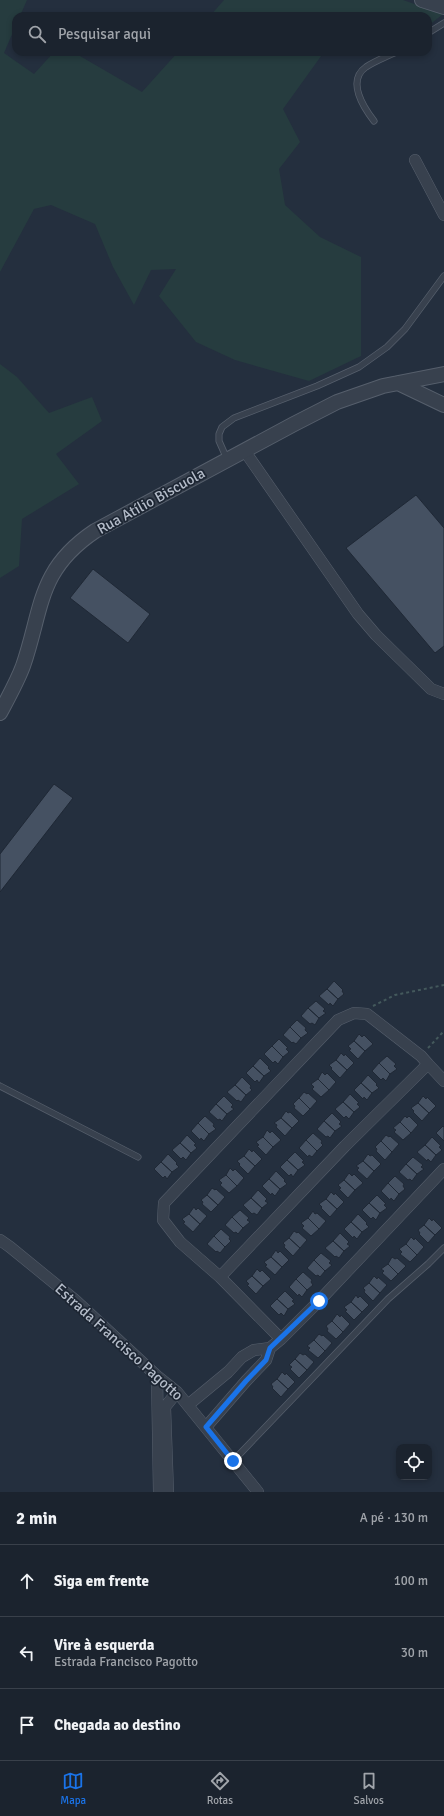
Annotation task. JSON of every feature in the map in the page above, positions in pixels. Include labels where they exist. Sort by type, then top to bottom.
[{"type":"street","points":[[422,0],[444,7]]},
{"type":"street","points":[[415,160],[444,215]]},
{"type":"street","name":"Rua Atílio Biscuola","points":[[0,713],[22,667],[46,585],[58,563],[81,540],[227,459],[337,402],[370,389],[444,374]]},
{"type":"street","points":[[398,383],[444,405]]},
{"type":"street","points":[[244,450],[358,614],[431,689],[444,694]]},
{"type":"street","points":[[281,1339],[220,1277],[180,1242],[163,1220],[164,1202],[338,1020],[354,1013],[367,1014],[424,1060],[444,1081]]},
{"type":"street","points":[[220,1277],[345,1146],[424,1060]]},
{"type":"street","points":[[188,1405],[228,1372],[242,1357],[254,1350],[270,1348],[281,1339],[444,1169]]},
{"type":"street","name":"Estrada Francisco Pagotto","points":[[0,1240],[75,1300],[157,1376],[177,1392],[258,1492]]},
{"type":"street","points":[[206,1427],[266,1360],[270,1348]]},
{"type":"street","points":[[157,1376],[159,1492]]},
{"type":"street","points":[[168,1492],[165,1406],[177,1392]]},
{"type":"lane","points":[[432,30],[444,22]]},
{"type":"lane","points":[[374,121],[363,108],[357,86],[358,76],[365,68],[388,56]]},
{"type":"lane","points":[[227,459],[220,441],[219,434],[222,427],[234,418],[317,386],[359,367],[387,347],[405,329],[444,276]]},
{"type":"lane","points":[[0,1086],[138,1157]]},
{"type":"lane","points":[[233,1461],[388,1299],[444,1248]]},
{"type":"path","points":[[367,1014],[371,1007],[395,995],[444,986]]},
{"type":"path","points":[[424,1060],[444,1031]]},
{"type":"green space","points":[[0,0],[27,0],[22,12],[12,12],[12,34],[4,53],[34,74],[50,56],[80,56],[142,92],[174,56],[321,56],[283,109],[300,142],[279,169],[285,205],[320,237],[361,257],[361,356],[309,381],[235,360],[196,342],[159,296],[176,269],[151,270],[134,305],[113,267],[95,224],[51,205],[34,209],[0,272]]},
{"type":"green space","points":[[224,0],[403,0],[443,14],[432,23],[432,12],[214,12]]},
{"type":"green space","points":[[0,364],[17,377],[49,413],[92,397],[102,421],[56,454],[79,484],[22,519],[19,566],[0,578]]},
{"type":"building","points":[[416,495],[444,528],[444,646],[435,653],[346,548]]},
{"type":"building","points":[[93,569],[150,614],[128,643],[70,598]]},
{"type":"building","points":[[54,784],[73,798],[0,892],[0,854]]},
{"type":"building","points":[[334,981],[343,990],[342,991],[344,994],[338,999],[327,989]]},
{"type":"building","points":[[327,989],[338,999],[333,1006],[330,1003],[329,1005],[319,996]]},
{"type":"building","points":[[316,1001],[325,1009],[323,1011],[326,1013],[319,1018],[308,1008]]},
{"type":"building","points":[[308,1008],[319,1018],[315,1025],[312,1023],[310,1024],[301,1016]]},
{"type":"building","points":[[297,1020],[306,1028],[305,1030],[308,1033],[301,1038],[290,1027]]},
{"type":"building","points":[[290,1027],[301,1038],[296,1044],[293,1042],[292,1043],[283,1035]]},
{"type":"building","points":[[359,1034],[362,1037],[364,1035],[373,1044],[365,1051],[354,1041]]},
{"type":"building","points":[[279,1039],[288,1048],[286,1049],[289,1052],[283,1057],[272,1046]]},
{"type":"building","points":[[354,1041],[365,1051],[358,1059],[349,1050],[351,1049],[348,1046]]},
{"type":"building","points":[[272,1046],[283,1057],[278,1064],[275,1061],[273,1063],[264,1054]]},
{"type":"building","points":[[341,1053],[344,1056],[345,1054],[354,1063],[347,1070],[336,1060]]},
{"type":"building","points":[[387,1056],[396,1064],[394,1066],[397,1069],[390,1074],[379,1063]]},
{"type":"building","points":[[260,1058],[271,1071],[264,1076],[253,1066]]},
{"type":"building","points":[[336,1060],[347,1070],[340,1078],[329,1065]]},
{"type":"building","points":[[379,1063],[390,1074],[386,1081],[383,1078],[381,1080],[372,1071]]},
{"type":"building","points":[[253,1066],[264,1076],[259,1083],[257,1080],[255,1082],[246,1073]]},
{"type":"building","points":[[322,1072],[325,1075],[327,1073],[336,1082],[329,1090],[318,1079]]},
{"type":"building","points":[[368,1075],[379,1088],[372,1093],[361,1083]]},
{"type":"building","points":[[242,1077],[251,1086],[250,1088],[252,1090],[246,1095],[235,1085]]},
{"type":"building","points":[[318,1079],[329,1090],[321,1097],[312,1089],[314,1087],[311,1084]]},
{"type":"building","points":[[361,1083],[372,1093],[367,1100],[364,1097],[363,1099],[354,1090]]},
{"type":"building","points":[[235,1085],[246,1095],[241,1102],[238,1100],[237,1101],[227,1092]]},
{"type":"building","points":[[304,1092],[307,1094],[308,1093],[317,1101],[310,1109],[299,1098]]},
{"type":"building","points":[[350,1094],[359,1103],[357,1104],[360,1107],[354,1112],[343,1102]]},
{"type":"building","points":[[224,1096],[233,1105],[231,1107],[234,1109],[227,1114],[216,1104]]},
{"type":"building","points":[[423,1096],[426,1099],[427,1097],[436,1106],[429,1113],[418,1103]]},
{"type":"building","points":[[299,1098],[310,1109],[303,1116],[294,1108],[295,1106],[293,1104]]},
{"type":"building","points":[[343,1102],[354,1112],[349,1119],[346,1116],[344,1118],[335,1109]]},
{"type":"building","points":[[418,1103],[429,1113],[422,1121],[411,1108]]},
{"type":"building","points":[[216,1104],[227,1114],[222,1121],[220,1119],[218,1120],[209,1112]]},
{"type":"building","points":[[286,1111],[288,1113],[290,1112],[299,1121],[292,1128],[281,1118]]},
{"type":"building","points":[[332,1113],[341,1122],[339,1124],[342,1126],[335,1131],[324,1121]]},
{"type":"building","points":[[205,1116],[214,1124],[213,1126],[216,1129],[209,1134],[198,1123]]},
{"type":"building","points":[[405,1116],[407,1118],[409,1116],[418,1125],[411,1133],[400,1122]]},
{"type":"building","points":[[281,1118],[292,1128],[285,1136],[274,1123]]},
{"type":"building","points":[[324,1121],[335,1131],[330,1138],[328,1136],[326,1137],[317,1129]]},
{"type":"building","points":[[400,1122],[411,1133],[403,1140],[394,1132],[396,1130],[393,1128]]},
{"type":"building","points":[[198,1123],[209,1134],[204,1141],[201,1138],[200,1140],[191,1131]]},
{"type":"building","points":[[443,1126],[444,1127],[444,1141],[436,1133]]},
{"type":"building","points":[[267,1130],[270,1133],[272,1131],[281,1140],[273,1147],[263,1137]]},
{"type":"building","points":[[313,1133],[322,1141],[321,1143],[323,1145],[317,1151],[306,1140]]},
{"type":"building","points":[[187,1135],[196,1144],[194,1145],[197,1148],[191,1153],[180,1143]]},
{"type":"building","points":[[386,1135],[389,1137],[390,1136],[399,1144],[392,1152],[381,1141]]},
{"type":"building","points":[[263,1137],[273,1147],[266,1155],[257,1146],[259,1145],[256,1142]]},
{"type":"building","points":[[432,1137],[441,1146],[439,1147],[442,1150],[436,1155],[425,1145]]},
{"type":"building","points":[[306,1140],[317,1151],[312,1157],[309,1155],[308,1157],[299,1148]]},
{"type":"building","points":[[381,1141],[392,1152],[385,1160],[376,1151],[377,1149],[375,1147]]},
{"type":"building","points":[[180,1143],[191,1153],[186,1160],[183,1157],[181,1159],[172,1150]]},
{"type":"building","points":[[425,1145],[436,1155],[431,1162],[428,1159],[427,1161],[417,1152]]},
{"type":"building","points":[[249,1149],[252,1152],[253,1150],[262,1159],[255,1166],[244,1156]]},
{"type":"building","points":[[295,1152],[304,1161],[302,1162],[305,1165],[298,1170],[287,1160]]},
{"type":"building","points":[[168,1154],[179,1167],[172,1172],[161,1162]]},
{"type":"building","points":[[368,1154],[370,1156],[372,1155],[381,1164],[374,1171],[363,1161]]},
{"type":"building","points":[[244,1156],[255,1166],[248,1174],[237,1161]]},
{"type":"building","points":[[413,1157],[423,1165],[421,1167],[424,1169],[417,1174],[406,1164]]},
{"type":"building","points":[[287,1160],[298,1170],[293,1177],[291,1174],[289,1176],[280,1167]]},
{"type":"building","points":[[363,1161],[374,1171],[367,1179],[357,1170],[359,1168],[356,1166]]},
{"type":"building","points":[[161,1162],[172,1172],[167,1179],[165,1176],[163,1178],[154,1169]]},
{"type":"building","points":[[406,1164],[417,1174],[412,1181],[410,1179],[408,1180],[399,1172]]},
{"type":"building","points":[[230,1168],[233,1171],[235,1169],[244,1178],[237,1186],[226,1175]]},
{"type":"building","points":[[276,1171],[287,1184],[280,1189],[269,1179]]},
{"type":"building","points":[[349,1173],[352,1176],[354,1174],[363,1183],[355,1190],[344,1180]]},
{"type":"building","points":[[226,1175],[237,1186],[229,1193],[220,1185],[222,1183],[219,1180]]},
{"type":"building","points":[[395,1176],[404,1184],[403,1186],[405,1189],[399,1194],[388,1183]]},
{"type":"building","points":[[269,1179],[280,1189],[275,1196],[272,1193],[271,1195],[262,1186]]},
{"type":"building","points":[[344,1180],[355,1190],[348,1198],[339,1189],[341,1188],[338,1185]]},
{"type":"building","points":[[388,1183],[399,1194],[394,1201],[391,1198],[390,1200],[381,1191]]},
{"type":"building","points":[[212,1188],[215,1190],[216,1189],[225,1197],[218,1205],[207,1195]]},
{"type":"building","points":[[258,1190],[267,1199],[265,1201],[268,1203],[262,1208],[251,1198]]},
{"type":"building","points":[[331,1192],[334,1195],[335,1193],[344,1202],[337,1209],[326,1199]]},
{"type":"building","points":[[207,1195],[218,1205],[211,1212],[202,1204],[203,1202],[201,1200]]},
{"type":"building","points":[[377,1195],[386,1204],[384,1205],[387,1208],[380,1213],[369,1203]]},
{"type":"building","points":[[251,1198],[262,1208],[257,1215],[254,1213],[252,1214],[243,1205]]},
{"type":"building","points":[[326,1199],[337,1209],[330,1217],[319,1204]]},
{"type":"building","points":[[369,1203],[380,1213],[376,1220],[373,1217],[371,1219],[362,1210]]},
{"type":"building","points":[[194,1207],[196,1210],[198,1208],[207,1216],[200,1224],[189,1214]]},
{"type":"building","points":[[240,1210],[249,1218],[247,1220],[250,1222],[243,1228],[232,1217]]},
{"type":"building","points":[[313,1211],[326,1221],[319,1229],[308,1218]]},
{"type":"building","points":[[189,1214],[200,1224],[193,1232],[183,1223],[185,1222],[182,1219]]},
{"type":"building","points":[[358,1214],[369,1227],[362,1232],[351,1222]]},
{"type":"building","points":[[232,1217],[243,1228],[238,1234],[236,1232],[234,1233],[225,1225]]},
{"type":"building","points":[[308,1218],[319,1229],[311,1236],[302,1228],[304,1226],[301,1223]]},
{"type":"building","points":[[429,1218],[432,1221],[433,1219],[442,1228],[435,1235],[424,1225]]},
{"type":"building","points":[[351,1222],[362,1232],[357,1239],[354,1236],[353,1238],[344,1229]]},
{"type":"building","points":[[424,1225],[435,1235],[428,1243],[419,1234],[420,1233],[418,1230]]},
{"type":"building","points":[[221,1229],[230,1237],[229,1239],[231,1241],[225,1247],[214,1236]]},
{"type":"building","points":[[294,1231],[297,1233],[298,1232],[307,1240],[300,1248],[289,1238]]},
{"type":"building","points":[[340,1233],[349,1242],[347,1244],[350,1246],[344,1251],[333,1241]]},
{"type":"building","points":[[214,1236],[225,1247],[220,1253],[217,1251],[216,1252],[207,1244]]},
{"type":"building","points":[[411,1237],[414,1240],[415,1238],[424,1247],[417,1255],[406,1244]]},
{"type":"building","points":[[289,1238],[300,1248],[293,1256],[284,1247],[285,1245],[283,1243]]},
{"type":"building","points":[[333,1241],[344,1251],[339,1258],[336,1256],[335,1257],[325,1248]]},
{"type":"building","points":[[406,1244],[417,1255],[410,1262],[400,1254],[402,1252],[399,1249]]},
{"type":"building","points":[[276,1250],[278,1253],[280,1251],[289,1260],[282,1267],[271,1257]]},
{"type":"building","points":[[321,1253],[331,1261],[329,1263],[332,1265],[325,1271],[314,1260]]},
{"type":"building","points":[[271,1257],[282,1267],[275,1275],[265,1266],[267,1265],[264,1262]]},
{"type":"building","points":[[392,1257],[395,1259],[397,1258],[406,1266],[398,1274],[388,1264]]},
{"type":"building","points":[[314,1260],[325,1271],[320,1277],[318,1275],[316,1276],[307,1268]]},
{"type":"building","points":[[388,1264],[398,1274],[391,1281],[382,1273],[384,1271],[381,1269]]},
{"type":"building","points":[[257,1269],[260,1272],[262,1270],[271,1279],[263,1286],[252,1276]]},
{"type":"building","points":[[303,1272],[312,1280],[311,1282],[313,1285],[307,1290],[296,1279]]},
{"type":"building","points":[[252,1276],[263,1286],[256,1294],[247,1285],[249,1284],[246,1281]]},
{"type":"building","points":[[374,1276],[377,1279],[378,1277],[387,1285],[380,1293],[369,1283]]},
{"type":"building","points":[[296,1279],[307,1290],[302,1297],[299,1294],[298,1296],[289,1287]]},
{"type":"building","points":[[369,1283],[380,1293],[373,1301],[364,1292],[365,1290],[363,1288]]},
{"type":"building","points":[[285,1291],[294,1300],[292,1301],[295,1304],[288,1309],[277,1299]]},
{"type":"building","points":[[356,1295],[358,1298],[360,1296],[369,1305],[362,1312],[351,1302]]},
{"type":"building","points":[[277,1299],[288,1309],[284,1316],[281,1313],[279,1315],[270,1306]]},
{"type":"building","points":[[351,1302],[362,1312],[354,1320],[345,1311],[347,1310],[344,1307]]},
{"type":"building","points":[[337,1314],[340,1317],[341,1315],[350,1324],[343,1332],[332,1321]]},
{"type":"building","points":[[332,1321],[343,1332],[336,1339],[327,1331],[328,1329],[326,1326]]},
{"type":"building","points":[[319,1334],[322,1336],[323,1335],[332,1343],[325,1351],[314,1340]]},
{"type":"building","points":[[314,1340],[325,1351],[318,1358],[308,1350],[310,1348],[307,1346]]},
{"type":"building","points":[[300,1353],[303,1355],[305,1354],[314,1362],[307,1370],[295,1359]]},
{"type":"building","points":[[295,1359],[307,1370],[299,1378],[290,1369],[292,1367],[289,1365]]},
{"type":"building","points":[[282,1372],[285,1375],[286,1373],[295,1382],[288,1389],[277,1379]]},
{"type":"building","points":[[277,1379],[288,1389],[281,1397],[272,1388],[273,1387],[271,1384]]},
{"type":"route","points":[[233,1461],[206,1427],[266,1360],[270,1348],[319,1301]]}]
